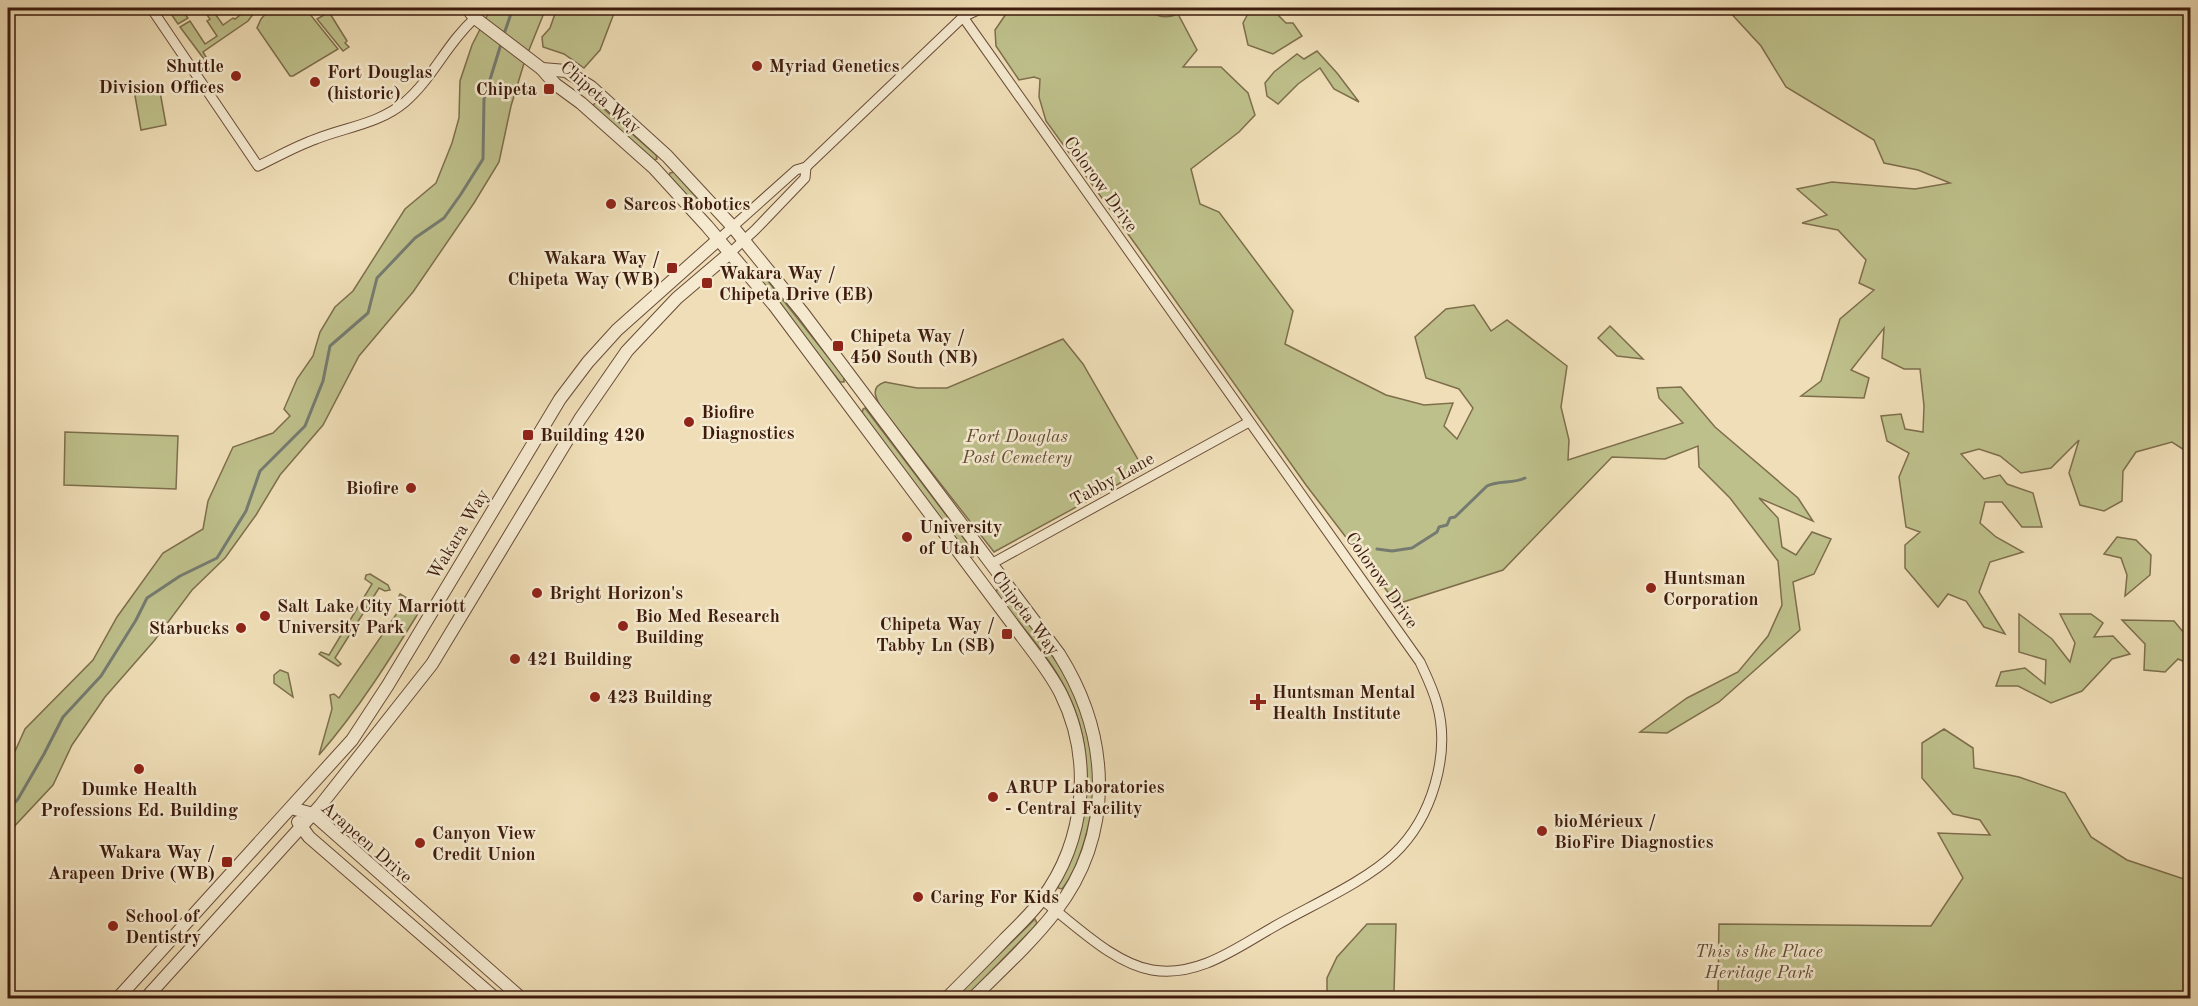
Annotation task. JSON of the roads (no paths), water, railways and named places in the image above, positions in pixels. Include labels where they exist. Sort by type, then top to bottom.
[{"type":"street","points":[[151,8],[258,166],[314,140],[365,124],[402,105],[419,90],[471,13],[542,69]]},
{"type":"street","name":"Wakara Way","points":[[118,999],[352,740],[388,685],[561,399],[577,376],[617,330],[796,170],[806,167],[965,12],[982,8]]},
{"type":"street","name":"Colorow Drive","points":[[965,12],[1249,422],[1420,662],[1438,706],[1440,726],[1441,754],[1434,789],[1426,809],[1406,841],[1394,854],[1379,866],[1217,960],[1198,967],[1169,971],[1136,966],[1110,952],[1042,900]]},
{"type":"street","name":"Chipeta Way","points":[[542,69],[566,71],[591,87],[667,156],[732,226],[803,313],[991,564],[1069,670],[1085,702],[1095,736],[1100,789],[1096,824],[1079,873],[1056,910],[974,999]]},
{"type":"street","name":"Chipeta Way","points":[[542,69],[555,84],[654,168],[719,239],[774,305],[1046,669],[1069,711],[1081,766],[1080,802],[1067,853],[1042,900],[947,999]]},
{"type":"street","name":"Wakara Way","points":[[146,999],[313,814],[432,664],[580,419],[620,360],[660,315],[744,241],[805,177],[806,167]]},
{"type":"street","name":"Tabby Lane","points":[[991,564],[1249,422]]},
{"type":"street","name":"Arapeen Drive","points":[[291,808],[313,814],[521,999]]},
{"type":"street","name":"Arapeen Drive","points":[[291,808],[300,826],[309,837],[495,999]]},
{"type":"waterway","points":[[504,34],[513,8]]},
{"type":"waterway","points":[[8,810],[18,799],[63,717],[101,676],[147,598],[180,576],[217,558],[246,511],[260,471],[305,426],[323,381],[330,346],[368,313],[377,278],[415,238],[444,218],[461,194],[483,159],[484,99],[501,44]]},
{"type":"waterway","points":[[1377,549],[1392,551],[1412,548],[1437,532],[1439,527],[1447,525],[1450,518],[1455,517],[1487,486],[1525,478]]},
{"type":"place","name":"Myriad Genetics","points":[[757,66]]},
{"type":"place","name":"Shuttle Division Offices","points":[[236,76]]},
{"type":"place","name":"Fort Douglas (historic)","points":[[315,82]]},
{"type":"place","name":"Chipeta","points":[[549,89]]},
{"type":"place","name":"Sarcos Robotics","points":[[611,204]]},
{"type":"place","name":"Wakara Way / Chipeta Way (WB)","points":[[672,268]]},
{"type":"place","name":"Wakara Way / Chipeta Drive (EB)","points":[[707,283]]},
{"type":"place","name":"Chipeta Way / 450 South (NB)","points":[[838,346]]},
{"type":"place","name":"Biofire Diagnostics","points":[[689,422]]},
{"type":"place","name":"Building 420","points":[[528,435]]},
{"type":"place","name":"Biofire","points":[[411,488]]},
{"type":"place","name":"University of Utah","points":[[907,537]]},
{"type":"place","name":"Huntsman Corporation","points":[[1651,588]]},
{"type":"place","name":"Bright Horizon's","points":[[537,593]]},
{"type":"place","name":"Salt Lake City Marriott University Park","points":[[265,616]]},
{"type":"place","name":"Bio Med Research Building","points":[[623,626]]},
{"type":"place","name":"Starbucks","points":[[241,628]]},
{"type":"place","name":"Chipeta Way / Tabby Ln (SB)","points":[[1007,634]]},
{"type":"place","name":"421 Building","points":[[515,659]]},
{"type":"place","name":"423 Building","points":[[595,697]]},
{"type":"place","name":"Huntsman Mental Health Institute","points":[[1258,702]]},
{"type":"place","name":"Dumke Health Professions Ed. Building","points":[[139,769]]},
{"type":"place","name":"ARUP Laboratories - Central Facility","points":[[993,797]]},
{"type":"place","name":"bioMérieux / BioFire Diagnostics","points":[[1542,831]]},
{"type":"place","name":"Canyon View Credit Union","points":[[420,843]]},
{"type":"place","name":"Wakara Way / Arapeen Drive (WB)","points":[[227,862]]},
{"type":"place","name":"Caring For Kids","points":[[918,897]]},
{"type":"place","name":"School of Dentistry","points":[[113,926]]},
{"type":"park label","name":"Fort Douglas Post Cemetery","points":[[1017,446]]},
{"type":"park label","name":"This is the Place Heritage Park","points":[[1759,961]]}]
